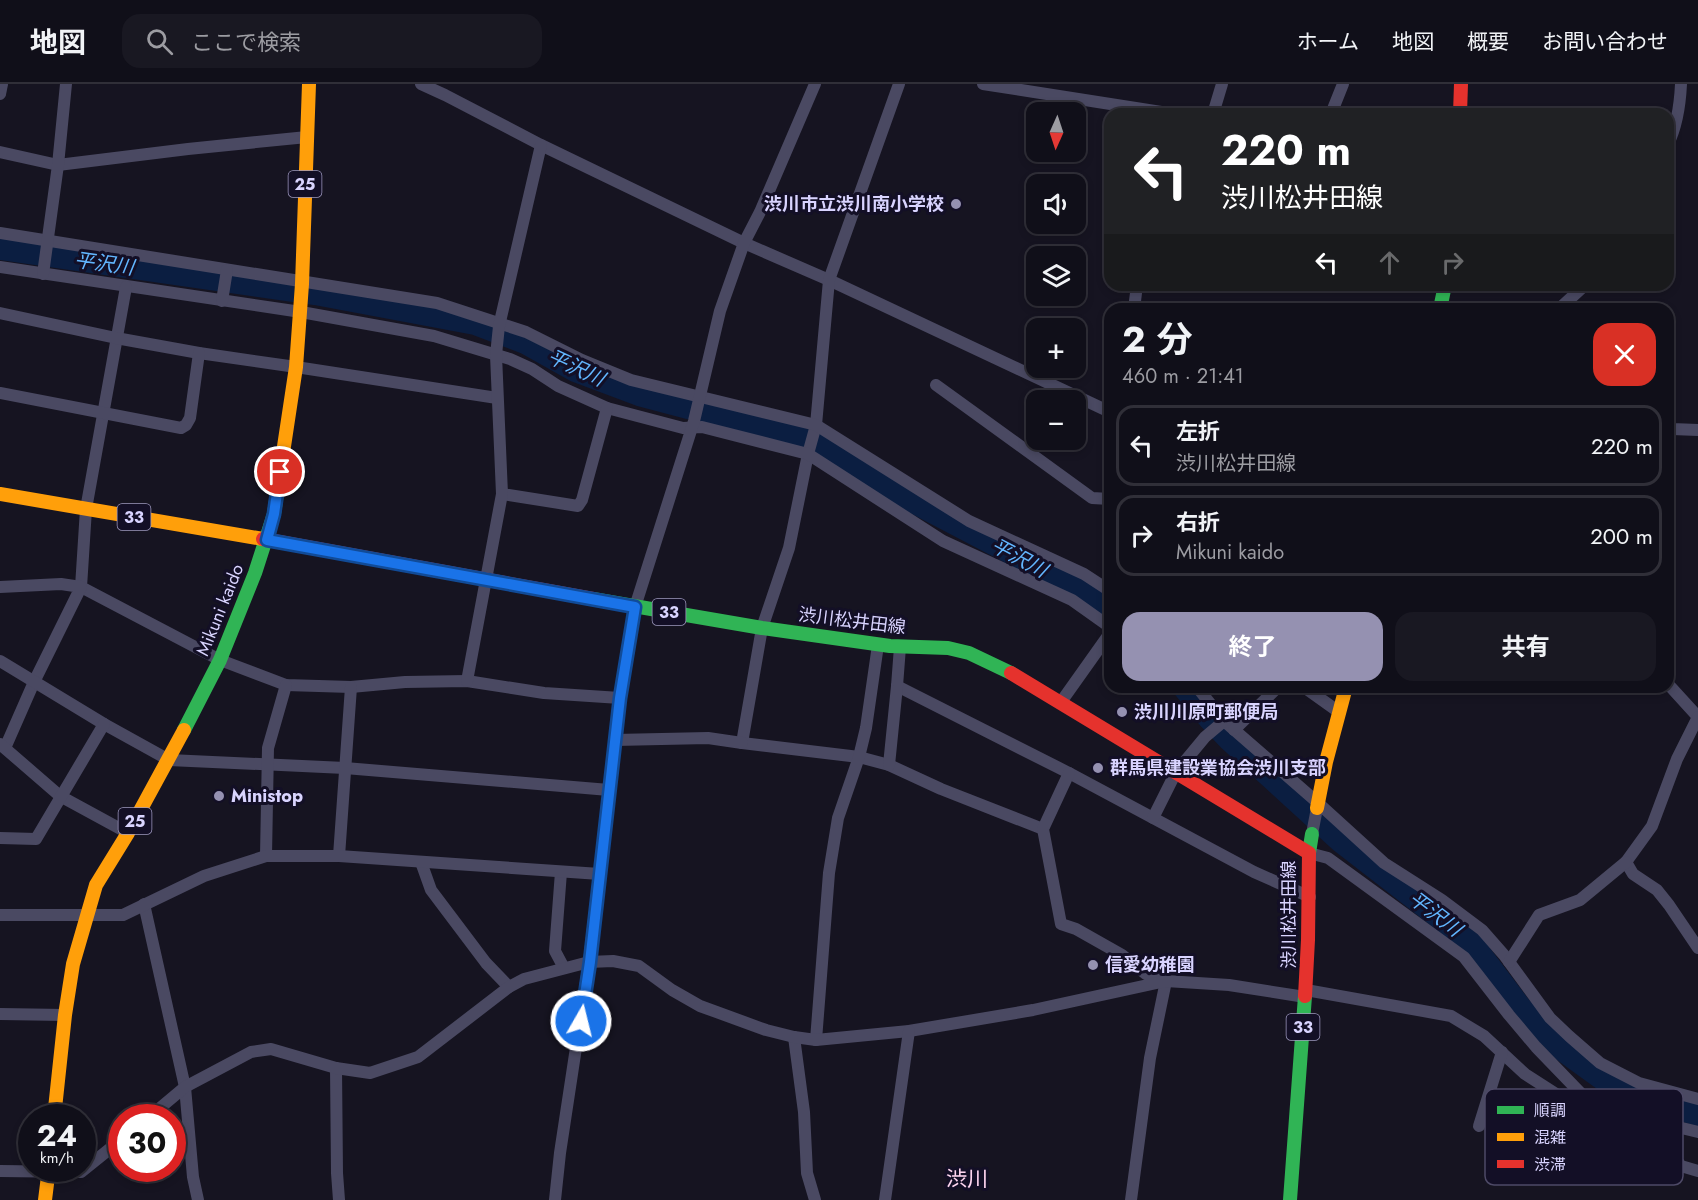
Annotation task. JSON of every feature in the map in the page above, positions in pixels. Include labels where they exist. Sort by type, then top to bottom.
[{"type":"main road","name":"Mikuni kaido","points":[[55,1104],[73,964],[96,885],[169,760],[220,660],[267,540],[274,514],[296,367],[301,308],[309,84]]},
{"type":"main road","points":[[1460,108],[1461,84]]},
{"type":"main road","name":"渋川松井田線","points":[[0,494],[762,628],[878,645],[948,648],[969,653],[1007,670],[1309,853],[1310,897],[1306,993],[1290,1200]]},
{"type":"main road","points":[[1317,805],[1345,693]]},
{"type":"main road","points":[[1309,853],[1312,834]]},
{"type":"main road","points":[[45,1200],[47,1182]]},
{"type":"street","points":[[0,94],[2,84]]},
{"type":"street","points":[[44,270],[66,84]]},
{"type":"street","points":[[421,84],[744,243],[829,280],[1104,409]]},
{"type":"street","points":[[555,1200],[560,1153],[590,962],[620,698],[635,607],[693,424],[720,311],[744,243],[760,212],[815,84]]},
{"type":"street","points":[[742,743],[762,628],[789,548],[808,452],[816,428],[829,280],[899,84]]},
{"type":"street","points":[[983,84],[1136,108]]},
{"type":"street","points":[[1215,108],[1221,84]]},
{"type":"street","points":[[1333,108],[1343,84]]},
{"type":"street","points":[[1674,127],[1680,102],[1680,84]]},
{"type":"street","points":[[0,152],[58,165],[307,137]]},
{"type":"street","points":[[467,681],[502,494],[496,350],[541,145]]},
{"type":"street","points":[[0,233],[47,243],[437,303],[526,332],[582,360],[631,380],[816,428],[969,521],[1084,574],[1104,587]]},
{"type":"street","points":[[0,267],[44,270],[126,287],[301,308],[496,350],[558,386],[607,408],[683,428],[693,424],[808,452],[943,541],[1072,600],[1104,623]]},
{"type":"street","points":[[222,300],[227,270]]},
{"type":"street","points":[[126,287],[86,509],[81,587],[3,746],[60,796],[128,833]]},
{"type":"street","points":[[1566,303],[1578,291]]},
{"type":"street","points":[[0,313],[200,353],[497,398]]},
{"type":"street","points":[[0,393],[181,428],[190,418],[200,353]]},
{"type":"street","points":[[936,385],[1092,498],[1104,499]]},
{"type":"street","points":[[502,494],[578,506],[582,500],[607,408]]},
{"type":"street","points":[[1674,429],[1698,430]]},
{"type":"street","points":[[0,587],[61,584],[81,587],[220,660],[286,685],[351,687],[405,682],[467,681],[544,693],[620,698]]},
{"type":"street","points":[[1061,702],[1104,641]]},
{"type":"street","points":[[816,1040],[829,873],[838,818],[859,757],[866,728],[878,645]]},
{"type":"street","points":[[889,765],[900,646]]},
{"type":"street","points":[[0,661],[169,760],[345,768],[609,790]]},
{"type":"street","points":[[266,856],[268,748],[286,685]]},
{"type":"street","points":[[897,686],[1069,773],[1254,872],[1310,897]]},
{"type":"street","points":[[339,856],[351,687]]},
{"type":"street","points":[[1509,962],[1539,915],[1580,900],[1626,862],[1652,826],[1677,759],[1698,717],[1674,691]]},
{"type":"street","points":[[1201,693],[1222,722],[1234,730],[1384,863],[1442,900],[1482,930],[1550,1018],[1600,1063],[1639,1083],[1661,1089]]},
{"type":"street","points":[[1234,730],[1272,693]]},
{"type":"street","points":[[1313,693],[1340,712]]},
{"type":"street","points":[[1153,818],[1176,772],[1205,737],[1222,722]]},
{"type":"street","points":[[0,838],[36,839],[104,724]]},
{"type":"street","points":[[615,740],[708,738],[859,757],[889,765],[941,789],[1043,829]]},
{"type":"street","points":[[1069,773],[1043,829],[1061,924],[1076,929],[1122,956],[1146,974],[1166,981],[1306,993],[1451,1016],[1484,1036],[1525,1074],[1548,1089]]},
{"type":"street","points":[[1312,834],[1317,805]]},
{"type":"street","points":[[1309,853],[1328,858],[1464,957],[1509,1015],[1577,1089]]},
{"type":"street","points":[[0,915],[123,915],[204,876],[266,856],[339,856],[600,874]]},
{"type":"street","points":[[421,862],[431,890],[486,963],[509,987]]},
{"type":"street","points":[[1626,862],[1633,874],[1656,890],[1669,905],[1698,948]]},
{"type":"street","points":[[561,872],[555,951],[564,968]]},
{"type":"street","points":[[144,904],[185,1087],[193,1177],[198,1200]]},
{"type":"street","points":[[165,1104],[185,1087],[251,1052],[271,1049],[336,1068],[370,1073],[418,1057],[509,987],[524,979],[590,962],[613,961],[639,966],[672,990],[700,1006],[766,1030],[816,1040],[909,1031],[1033,1010],[1166,981]]},
{"type":"street","points":[[1131,1200],[1150,1058],[1166,981]]},
{"type":"street","points":[[0,1014],[65,1015]]},
{"type":"street","points":[[885,1200],[909,1031]]},
{"type":"street","points":[[794,1037],[804,1112],[807,1173],[815,1200]]},
{"type":"street","points":[[1490,1089],[1502,1052]]},
{"type":"street","points":[[336,1068],[339,1200]]},
{"type":"street","points":[[1683,1095],[1698,1099]]},
{"type":"street","points":[[1479,1126],[1485,1107]]},
{"type":"street","points":[[1683,1128],[1698,1132]]},
{"type":"street","points":[[96,1160],[108,1150]]},
{"type":"street","points":[[1683,1167],[1698,1171]]},
{"type":"street","points":[[0,1171],[18,1171]]},
{"type":"waterway","name":"平沢川","points":[[0,249],[315,294],[475,324],[525,343],[575,371],[639,395],[798,437],[832,450],[903,497],[1104,604]]},
{"type":"waterway","name":"平沢川","points":[[1188,693],[1228,739],[1341,842],[1474,945],[1520,1006],[1562,1050],[1616,1089]]},
{"type":"waterway","name":"平沢川","points":[[1683,1111],[1698,1115]]},
{"type":"traffic: fast","points":[[1441,303],[1444,291]]},
{"type":"traffic: fast","points":[[184,730],[220,660],[255,573],[274,514],[283,453]]},
{"type":"traffic: fast","points":[[593,599],[762,628],[890,646],[948,648],[969,653],[1011,673]]},
{"type":"traffic: fast","points":[[1309,853],[1312,834]]},
{"type":"traffic: fast","points":[[1290,1200],[1305,996]]},
{"type":"traffic: slow","points":[[283,453],[296,367],[302,284],[309,84]]},
{"type":"traffic: slow","points":[[0,494],[263,539]]},
{"type":"traffic: slow","points":[[1317,808],[1326,762],[1344,693]]},
{"type":"traffic: slow","points":[[55,1104],[73,964],[96,885],[128,833],[184,730]]},
{"type":"traffic: slow","points":[[45,1200],[47,1182]]},
{"type":"traffic: jam","points":[[1460,108],[1461,84]]},
{"type":"traffic: jam","points":[[263,539],[593,599]]},
{"type":"traffic: jam","points":[[1011,673],[1309,853],[1305,996]]},
{"type":"place","name":"渋川市立渋川南小学校","points":[[956,204]]},
{"type":"place","name":"渋川川原町郵便局","points":[[1122,712]]},
{"type":"place","name":"群馬県建設業協会渋川支部","points":[[1098,768]]},
{"type":"place","name":"Ministop","points":[[219,796]]},
{"type":"place","name":"信愛幼稚園","points":[[1093,965]]},
{"type":"district","name":"渋川","points":[[967,1179]]},
{"type":"route","points":[[280,472],[274,514],[267,540],[635,607],[620,698],[590,962],[581,1021]]}]
